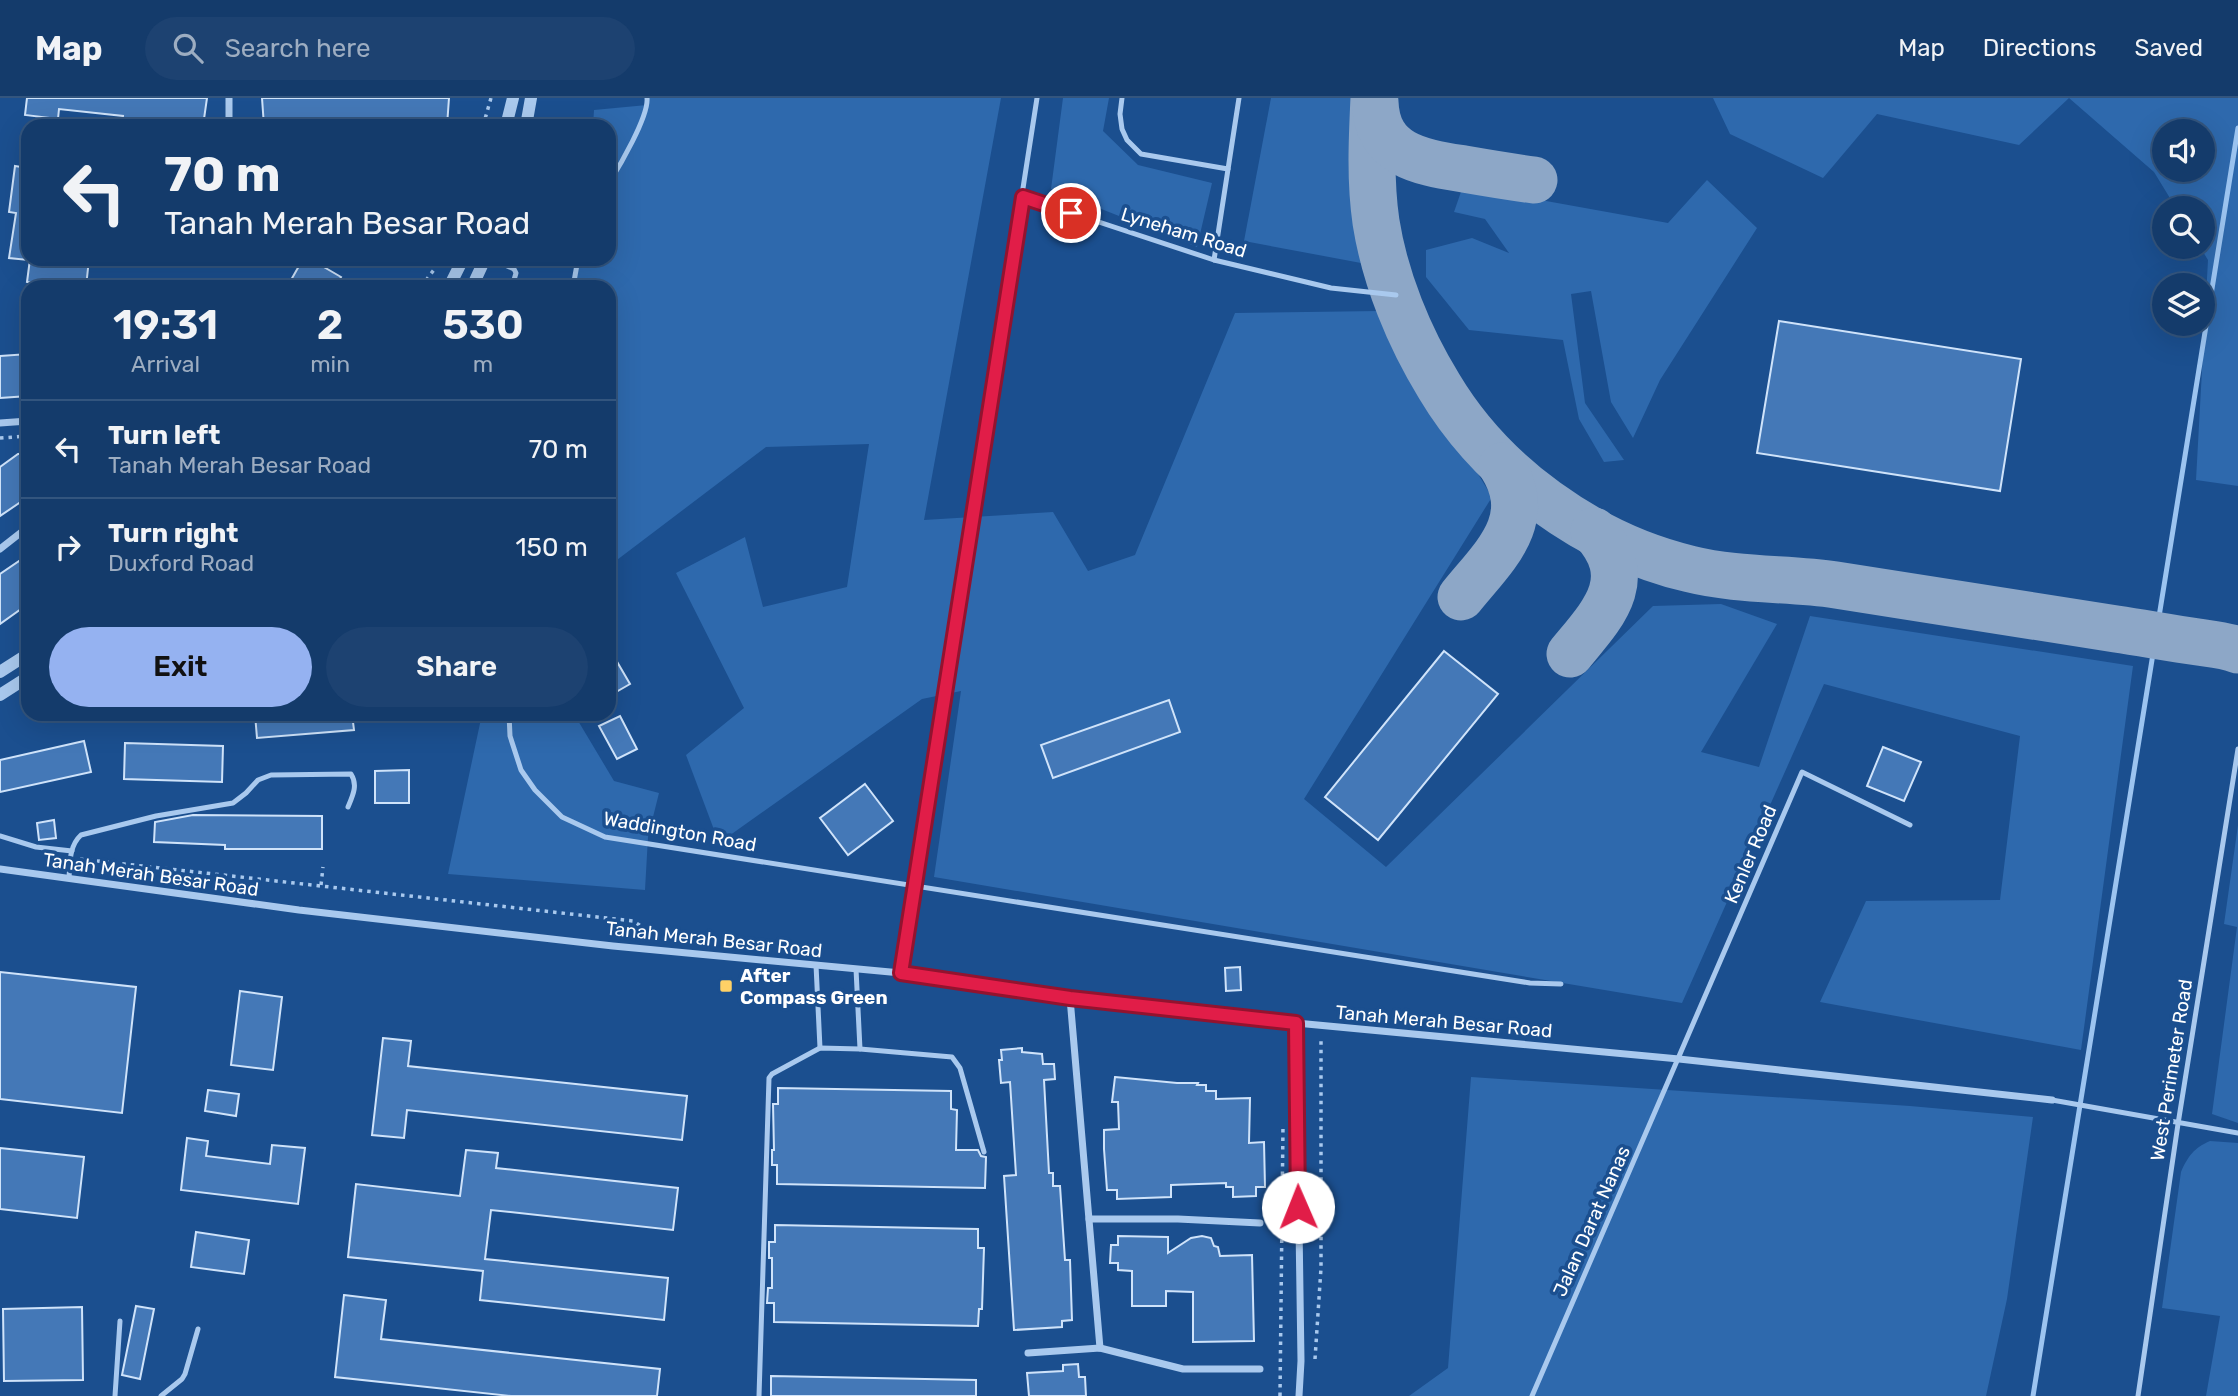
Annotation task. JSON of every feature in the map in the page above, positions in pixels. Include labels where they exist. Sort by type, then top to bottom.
[{"type":"street","points":[[229,98],[229,119]]},
{"type":"street","points":[[508,119],[513,98]]},
{"type":"street","points":[[527,119],[531,98]]},
{"type":"street","points":[[0,423],[21,422]]},
{"type":"street","points":[[0,549],[21,532]]},
{"type":"street","points":[[0,672],[21,658]]},
{"type":"street","points":[[0,695],[21,682]]},
{"type":"street","name":"Tanah Merah Besar Road","points":[[0,869],[321,912],[613,946],[901,973],[1070,998],[1321,1026],[1679,1059],[2052,1100]]},
{"type":"street","points":[[1070,998],[1100,1348]]},
{"type":"street","points":[[1296,1023],[1301,1361],[1299,1396]]},
{"type":"street","points":[[1089,1219],[1260,1223]]},
{"type":"street","points":[[1028,1353],[1100,1348],[1183,1369],[1260,1369]]},
{"type":"lane","points":[[616,170],[648,105],[646,98]]},
{"type":"lane","points":[[901,973],[1037,98]]},
{"type":"lane","points":[[1122,98],[1122,129],[1141,154],[1228,169]]},
{"type":"lane","points":[[1214,260],[1239,98]]},
{"type":"lane","name":"Lyneham Road","points":[[1023,197],[1214,260],[1331,288],[1396,295]]},
{"type":"lane","points":[[506,266],[516,273],[514,280]]},
{"type":"lane","name":"Waddington Road","points":[[509,721],[510,736],[521,771],[535,790],[562,817],[604,837],[1530,983],[1561,984]]},
{"type":"lane","name":"West Perimeter Road","points":[[2138,1396],[2238,749]]},
{"type":"lane","name":"Kenler Road","points":[[1679,1059],[1802,772],[1910,825]]},
{"type":"lane","points":[[69,878],[71,854],[75,841],[81,835],[156,816],[233,803],[258,780],[271,775],[351,774],[355,780],[355,792],[348,807]]},
{"type":"lane","points":[[0,836],[71,854]]},
{"type":"lane","points":[[816,965],[820,1048]]},
{"type":"lane","points":[[856,969],[860,1049]]},
{"type":"lane","points":[[760,1396],[769,1078],[777,1070],[820,1048],[952,1057],[960,1068],[984,1152]]},
{"type":"lane","name":"Jalan Darat Nanas","points":[[1532,1396],[1679,1059]]},
{"type":"lane","points":[[2052,1100],[2238,1133]]},
{"type":"lane","points":[[115,1396],[120,1321]]},
{"type":"lane","points":[[161,1396],[182,1380],[198,1329]]},
{"type":"path","points":[[485,119],[491,98]]},
{"type":"path","points":[[0,438],[21,436]]},
{"type":"path","points":[[71,854],[215,875],[633,921],[654,934]]},
{"type":"path","points":[[321,885],[323,867]]},
{"type":"path","points":[[1314,1370],[1321,1268],[1321,1026]]},
{"type":"path","points":[[1280,1396],[1283,1123]]},
{"type":"shaded area","points":[[647,98],[1001,98],[924,520],[1053,512],[1088,571],[1135,555],[1235,313],[1379,311],[1492,497],[1304,799],[1386,867],[1653,606],[1721,604],[1777,624],[1701,752],[1759,767],[1810,616],[2133,666],[2081,1050],[1820,1002],[1866,901],[2000,900],[2020,736],[1824,684],[1682,1003],[934,877],[961,691],[922,699],[719,843],[686,755],[744,708],[676,573],[745,537],[763,607],[847,587],[869,444],[766,447],[616,561],[616,280],[572,280],[576,266],[616,266],[616,119],[593,119],[594,110],[647,105]]},
{"type":"shaded area","points":[[1063,98],[1109,98],[1103,131],[1138,165],[1212,183],[1197,247],[1051,189]]},
{"type":"shaded area","points":[[1271,98],[1376,98],[1361,263],[1244,241]]},
{"type":"shaded area","points":[[1713,98],[2069,98],[2019,145],[1877,114],[1823,178],[1730,134]]},
{"type":"shaded area","points":[[2069,98],[2238,98],[2238,486],[2196,480],[2204,336],[2215,336],[2215,273],[2207,273],[2207,259],[2215,259],[2215,196],[2169,196],[2160,182],[2215,182],[2215,119],[2152,119],[2152,170]]},
{"type":"shaded area","points":[[1707,180],[1757,228],[1660,380],[1633,438],[1611,402],[1591,291],[1571,294],[1585,403],[1624,460],[1604,462],[1579,419],[1563,340],[1469,330],[1426,277],[1426,250],[1472,238],[1509,253],[1485,219],[1454,212],[1463,186],[1668,223]]},
{"type":"shaded area","points":[[481,721],[578,721],[614,781],[659,793],[648,837],[645,890],[448,874]]},
{"type":"shaded area","points":[[2238,825],[2238,1123],[2212,1114],[2237,927],[2224,924]]},
{"type":"shaded area","points":[[1471,1077],[1910,1106],[2033,1117],[2007,1299],[1986,1396],[1409,1396],[1448,1368]]},
{"type":"shaded area","points":[[2210,1141],[2238,1143],[2238,1396],[2206,1396],[2220,1316],[2162,1308],[2181,1172],[2192,1153]]},
{"type":"building","points":[[27,98],[207,98],[204,119],[123,119],[123,116],[59,109],[58,119],[25,115]]},
{"type":"building","points":[[262,98],[449,98],[448,119],[264,119]]},
{"type":"building","points":[[15,166],[21,167],[21,259],[9,258],[16,213],[9,212]]},
{"type":"building","points":[[29,266],[88,266],[87,280],[27,280]]},
{"type":"building","points":[[299,266],[322,266],[341,277],[339,280],[291,280]]},
{"type":"building","points":[[1779,321],[2021,359],[2000,491],[1757,453]]},
{"type":"building","points":[[21,354],[21,396],[0,398],[0,356]]},
{"type":"building","points":[[21,454],[21,502],[0,516],[0,467]]},
{"type":"building","points":[[21,560],[21,609],[0,624],[0,574]]},
{"type":"building","points":[[1444,651],[1498,694],[1378,840],[1325,797]]},
{"type":"building","points":[[616,660],[630,684],[616,692]]},
{"type":"building","points":[[1169,700],[1180,732],[1053,778],[1041,745]]},
{"type":"building","points":[[620,716],[637,749],[617,759],[599,726],[616,721]]},
{"type":"building","points":[[256,721],[353,721],[354,730],[257,738]]},
{"type":"building","points":[[84,741],[91,772],[0,792],[0,760]]},
{"type":"building","points":[[125,743],[223,746],[222,782],[124,779]]},
{"type":"building","points":[[1883,747],[1921,762],[1904,801],[1867,786]]},
{"type":"building","points":[[409,770],[409,803],[375,803],[375,771]]},
{"type":"building","points":[[865,784],[893,821],[848,855],[820,818]]},
{"type":"building","points":[[193,815],[322,816],[322,849],[225,849],[225,845],[154,842],[155,822]]},
{"type":"building","points":[[54,820],[56,838],[39,840],[37,823]]},
{"type":"building","points":[[1240,967],[1241,990],[1226,991],[1225,968]]},
{"type":"building","points":[[0,972],[136,987],[122,1113],[0,1099]]},
{"type":"building","points":[[240,991],[282,997],[273,1070],[231,1065]]},
{"type":"building","points":[[383,1038],[411,1041],[408,1066],[687,1096],[682,1140],[407,1110],[404,1138],[372,1135]]},
{"type":"building","points":[[1022,1048],[1022,1052],[1042,1054],[1043,1064],[1054,1064],[1055,1079],[1044,1080],[1049,1173],[1053,1173],[1053,1186],[1060,1186],[1065,1260],[1070,1260],[1072,1320],[1062,1321],[1062,1327],[1014,1330],[1004,1176],[1016,1175],[1010,1082],[1001,1083],[999,1060],[1002,1060],[1001,1050]]},
{"type":"building","points":[[1115,1077],[1198,1083],[1197,1085],[1206,1085],[1206,1091],[1216,1091],[1216,1099],[1250,1098],[1249,1143],[1264,1142],[1265,1187],[1256,1187],[1256,1196],[1233,1197],[1233,1187],[1226,1187],[1226,1183],[1171,1185],[1171,1197],[1117,1199],[1117,1190],[1107,1190],[1104,1149],[1104,1130],[1119,1129],[1118,1102],[1112,1102]]},
{"type":"building","points":[[778,1088],[951,1091],[951,1109],[957,1110],[956,1150],[978,1150],[981,1156],[986,1157],[985,1188],[777,1184],[777,1165],[772,1165],[772,1150],[773,1104],[778,1104]]},
{"type":"building","points":[[208,1090],[239,1094],[236,1116],[205,1111]]},
{"type":"building","points":[[187,1138],[208,1141],[206,1156],[270,1164],[272,1145],[305,1148],[298,1204],[181,1190]]},
{"type":"building","points":[[0,1148],[84,1157],[77,1218],[0,1209]]},
{"type":"building","points":[[466,1150],[498,1153],[496,1168],[678,1188],[673,1230],[491,1210],[485,1259],[668,1278],[664,1320],[480,1300],[483,1271],[348,1257],[356,1184],[460,1196]]},
{"type":"building","points":[[775,1225],[978,1229],[978,1248],[984,1248],[982,1309],[979,1309],[978,1326],[774,1322],[774,1303],[767,1303],[768,1288],[772,1288],[769,1242],[775,1242]]},
{"type":"building","points":[[196,1232],[249,1240],[244,1274],[191,1267]]},
{"type":"building","points":[[1118,1236],[1168,1237],[1168,1253],[1191,1238],[1202,1236],[1211,1238],[1214,1246],[1218,1247],[1220,1256],[1252,1255],[1254,1341],[1193,1342],[1193,1292],[1166,1291],[1166,1306],[1132,1306],[1132,1271],[1118,1270],[1118,1263],[1110,1263],[1111,1245],[1118,1245]]},
{"type":"building","points":[[344,1295],[386,1300],[381,1339],[660,1369],[657,1396],[511,1396],[335,1377]]},
{"type":"building","points":[[136,1306],[154,1309],[140,1379],[122,1375]]},
{"type":"building","points":[[82,1307],[83,1380],[4,1381],[3,1309]]},
{"type":"building","points":[[1078,1364],[1079,1377],[1085,1377],[1086,1396],[1029,1396],[1027,1373],[1063,1371],[1063,1365]]},
{"type":"building","points":[[771,1376],[976,1380],[976,1396],[771,1396]]},
{"type":"waterway","points":[[2033,1396],[2238,128]]},
{"type":"taxiway","points":[[1374,98],[1372,176],[1376,222],[1385,265],[1418,348],[1439,386],[1486,449],[1546,502],[1580,524],[1652,558],[1708,573],[1836,585],[2238,650]]},
{"type":"taxiway","points":[[1375,102],[1384,134],[1404,153],[1432,163],[1534,180]]},
{"type":"taxiway","points":[[1461,597],[1497,552],[1513,521],[1515,504],[1502,466]]},
{"type":"taxiway","points":[[1570,654],[1603,611],[1614,581],[1613,565],[1607,549],[1594,531]]},
{"type":"place","name":"After Compass Green","points":[[726,986]]},
{"type":"route","points":[[1071,213],[1023,197],[901,973],[1070,998],[1296,1023],[1298,1207]]}]
